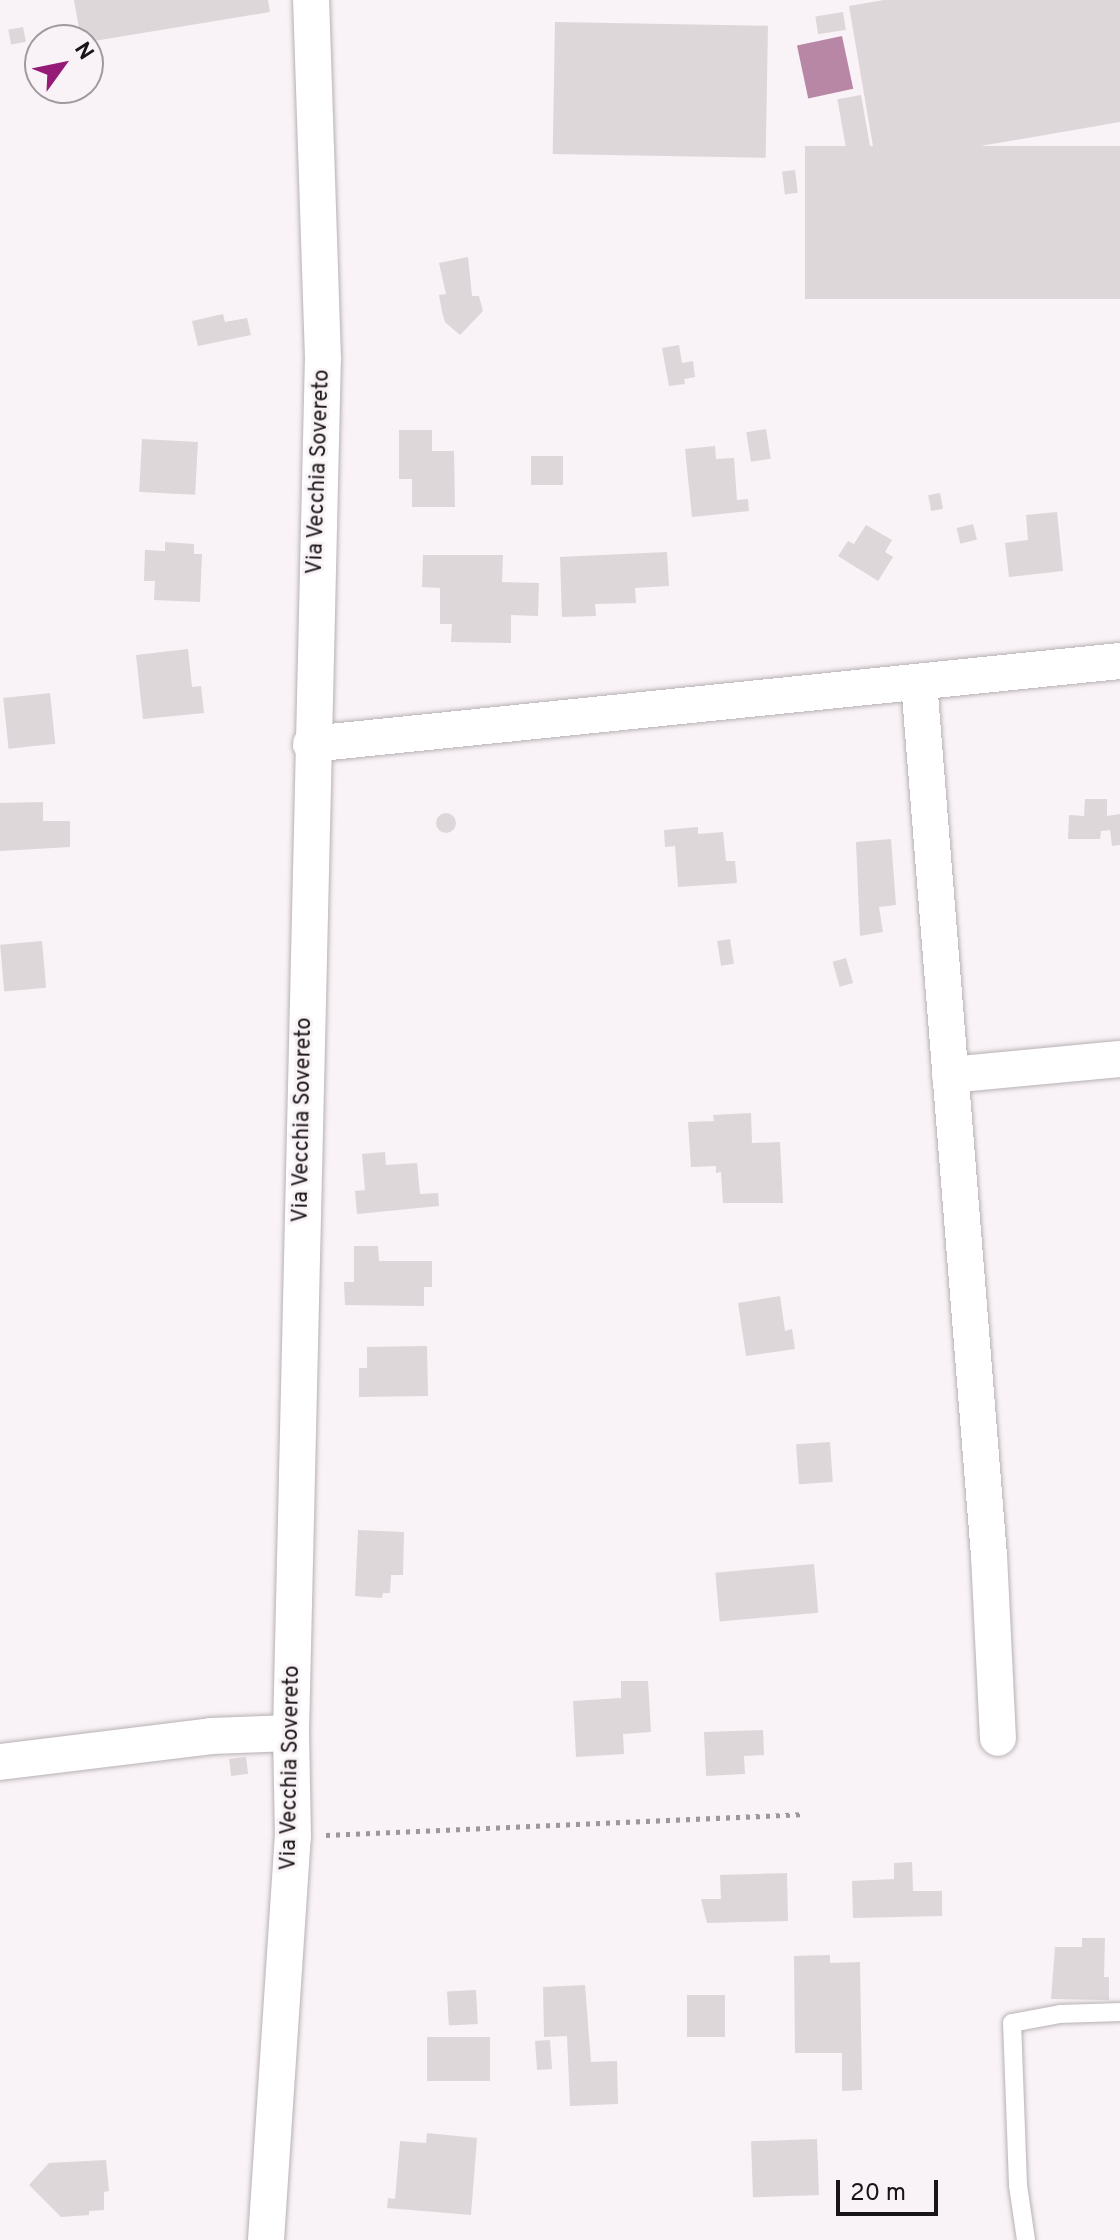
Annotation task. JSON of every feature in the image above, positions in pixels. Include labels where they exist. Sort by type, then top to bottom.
[{"type":"street","name":"Via Vecchia Sovereto","points":[[266,2240],[293,1837],[291,1733],[311,744],[323,359],[311,0]]},
{"type":"street","points":[[311,744],[1120,661]]},
{"type":"street","points":[[919,682],[989,1555],[998,1738]]},
{"type":"street","points":[[950,1075],[1120,1059]]},
{"type":"street","points":[[0,1762],[211,1736],[291,1733]]},
{"type":"lane","points":[[1026,2240],[1018,2185],[1012,2023],[1060,2014],[1120,2012]]},
{"type":"path","points":[[293,1837],[801,1814]]},
{"type":"shaded area","points":[[842,36],[853,89],[808,98],[797,46]]},
{"type":"building","points":[[74,0],[268,0],[270,12],[104,39],[104,24],[78,24]]},
{"type":"building","points":[[884,0],[1120,0],[1120,122],[876,164],[849,6]]},
{"type":"building","points":[[843,12],[846,30],[818,34],[815,16]]},
{"type":"building","points":[[555,22],[768,26],[766,158],[553,154]]},
{"type":"building","points":[[23,27],[24,42],[11,45],[8,30]]},
{"type":"building","points":[[861,95],[871,153],[848,157],[837,99]]},
{"type":"building","points":[[805,146],[1120,146],[1120,299],[805,299]]},
{"type":"building","points":[[795,170],[798,193],[785,194],[782,172]]},
{"type":"building","points":[[468,257],[472,296],[479,296],[483,311],[460,335],[445,322],[442,312],[439,295],[446,294],[439,263]]},
{"type":"building","points":[[223,314],[225,322],[247,318],[251,335],[198,346],[192,321]]},
{"type":"building","points":[[679,345],[682,363],[693,361],[695,377],[684,379],[685,384],[669,386],[662,348]]},
{"type":"building","points":[[766,429],[771,459],[751,462],[746,432]]},
{"type":"building","points":[[399,430],[432,430],[432,451],[454,451],[455,507],[412,507],[412,479],[399,479]]},
{"type":"building","points":[[142,439],[198,442],[195,495],[139,492]]},
{"type":"building","points":[[715,446],[716,459],[734,458],[737,500],[748,499],[749,511],[692,517],[685,449]]},
{"type":"building","points":[[531,456],[563,456],[563,485],[531,485]]},
{"type":"building","points":[[940,493],[943,509],[931,511],[928,495]]},
{"type":"building","points":[[1057,512],[1063,571],[1009,577],[1005,543],[1028,540],[1026,515]]},
{"type":"building","points":[[973,524],[977,540],[960,544],[957,528]]},
{"type":"building","points":[[866,525],[892,540],[885,552],[893,557],[878,581],[838,556],[848,541],[854,544]]},
{"type":"building","points":[[165,542],[194,544],[194,554],[202,554],[200,602],[154,600],[155,581],[144,581],[145,550],[165,551]]},
{"type":"building","points":[[667,552],[669,586],[635,588],[636,603],[595,604],[596,616],[562,617],[560,557]]},
{"type":"building","points":[[423,555],[503,555],[502,582],[539,583],[538,616],[511,615],[511,643],[451,642],[452,624],[440,624],[440,588],[422,587]]},
{"type":"building","points":[[188,649],[192,687],[201,686],[204,713],[143,719],[136,655]]},
{"type":"building","points":[[50,693],[55,744],[9,749],[3,698]]},
{"type":"building","points":[[1085,799],[1107,799],[1107,816],[1120,814],[1120,845],[1112,846],[1110,830],[1101,831],[1100,839],[1068,839],[1069,815],[1084,816]]},
{"type":"building","points":[[43,802],[43,821],[70,821],[70,847],[0,851],[0,803]]},
{"type":"building","points":[[446,813],[453,816],[456,823],[453,830],[446,833],[439,830],[436,823],[439,816]]},
{"type":"building","points":[[698,827],[698,834],[723,832],[726,861],[735,861],[737,883],[678,887],[675,846],[665,847],[664,830]]},
{"type":"building","points":[[891,839],[896,905],[879,907],[883,932],[860,936],[856,842]]},
{"type":"building","points":[[730,939],[734,964],[721,966],[717,941]]},
{"type":"building","points":[[42,941],[46,988],[4,991],[0,945]]},
{"type":"building","points":[[846,958],[853,983],[840,987],[833,962]]},
{"type":"building","points":[[751,1113],[752,1143],[780,1142],[783,1203],[723,1203],[721,1172],[716,1173],[716,1166],[691,1167],[688,1122],[714,1121],[713,1115]]},
{"type":"building","points":[[385,1152],[386,1165],[417,1163],[420,1194],[438,1193],[439,1206],[357,1214],[355,1191],[365,1190],[362,1154]]},
{"type":"building","points":[[354,1246],[378,1246],[379,1261],[432,1261],[432,1287],[424,1287],[424,1306],[345,1305],[344,1282],[354,1282]]},
{"type":"building","points":[[780,1296],[785,1331],[792,1329],[795,1349],[746,1356],[738,1303]]},
{"type":"building","points":[[427,1346],[428,1396],[359,1397],[359,1368],[367,1368],[367,1347]]},
{"type":"building","points":[[830,1442],[833,1482],[799,1484],[796,1444]]},
{"type":"building","points":[[358,1530],[404,1532],[403,1575],[391,1575],[390,1593],[383,1593],[382,1598],[355,1596]]},
{"type":"building","points":[[814,1564],[818,1613],[720,1621],[715,1573]]},
{"type":"building","points":[[621,1681],[648,1681],[651,1732],[623,1734],[624,1754],[576,1757],[573,1701],[621,1698]]},
{"type":"building","points":[[763,1730],[764,1755],[744,1756],[745,1774],[706,1776],[704,1732]]},
{"type":"building","points":[[246,1757],[248,1774],[231,1776],[229,1759]]},
{"type":"building","points":[[912,1862],[913,1891],[942,1891],[942,1916],[853,1918],[852,1881],[894,1879],[894,1863]]},
{"type":"building","points":[[787,1873],[788,1921],[707,1923],[701,1899],[721,1899],[720,1875]]},
{"type":"building","points":[[1082,1938],[1105,1938],[1104,1977],[1109,1977],[1109,2000],[1051,1999],[1055,1947],[1082,1947]]},
{"type":"building","points":[[830,1955],[830,1963],[860,1962],[862,2090],[842,2091],[842,2053],[795,2053],[794,1956]]},
{"type":"building","points":[[585,1985],[591,2062],[617,2061],[618,2104],[570,2106],[567,2036],[544,2037],[543,1987]]},
{"type":"building","points":[[476,1990],[478,2024],[449,2025],[447,1992]]},
{"type":"building","points":[[687,1995],[725,1995],[725,2037],[687,2037]]},
{"type":"building","points":[[427,2037],[490,2037],[490,2081],[427,2081]]},
{"type":"building","points":[[550,2040],[552,2069],[537,2070],[535,2041]]},
{"type":"building","points":[[427,2133],[477,2138],[471,2215],[387,2208],[388,2198],[395,2199],[400,2141],[426,2143]]},
{"type":"building","points":[[817,2139],[819,2195],[753,2197],[751,2141]]},
{"type":"building","points":[[106,2160],[109,2191],[104,2192],[104,2210],[89,2211],[89,2215],[61,2217],[29,2185],[49,2163]]}]
